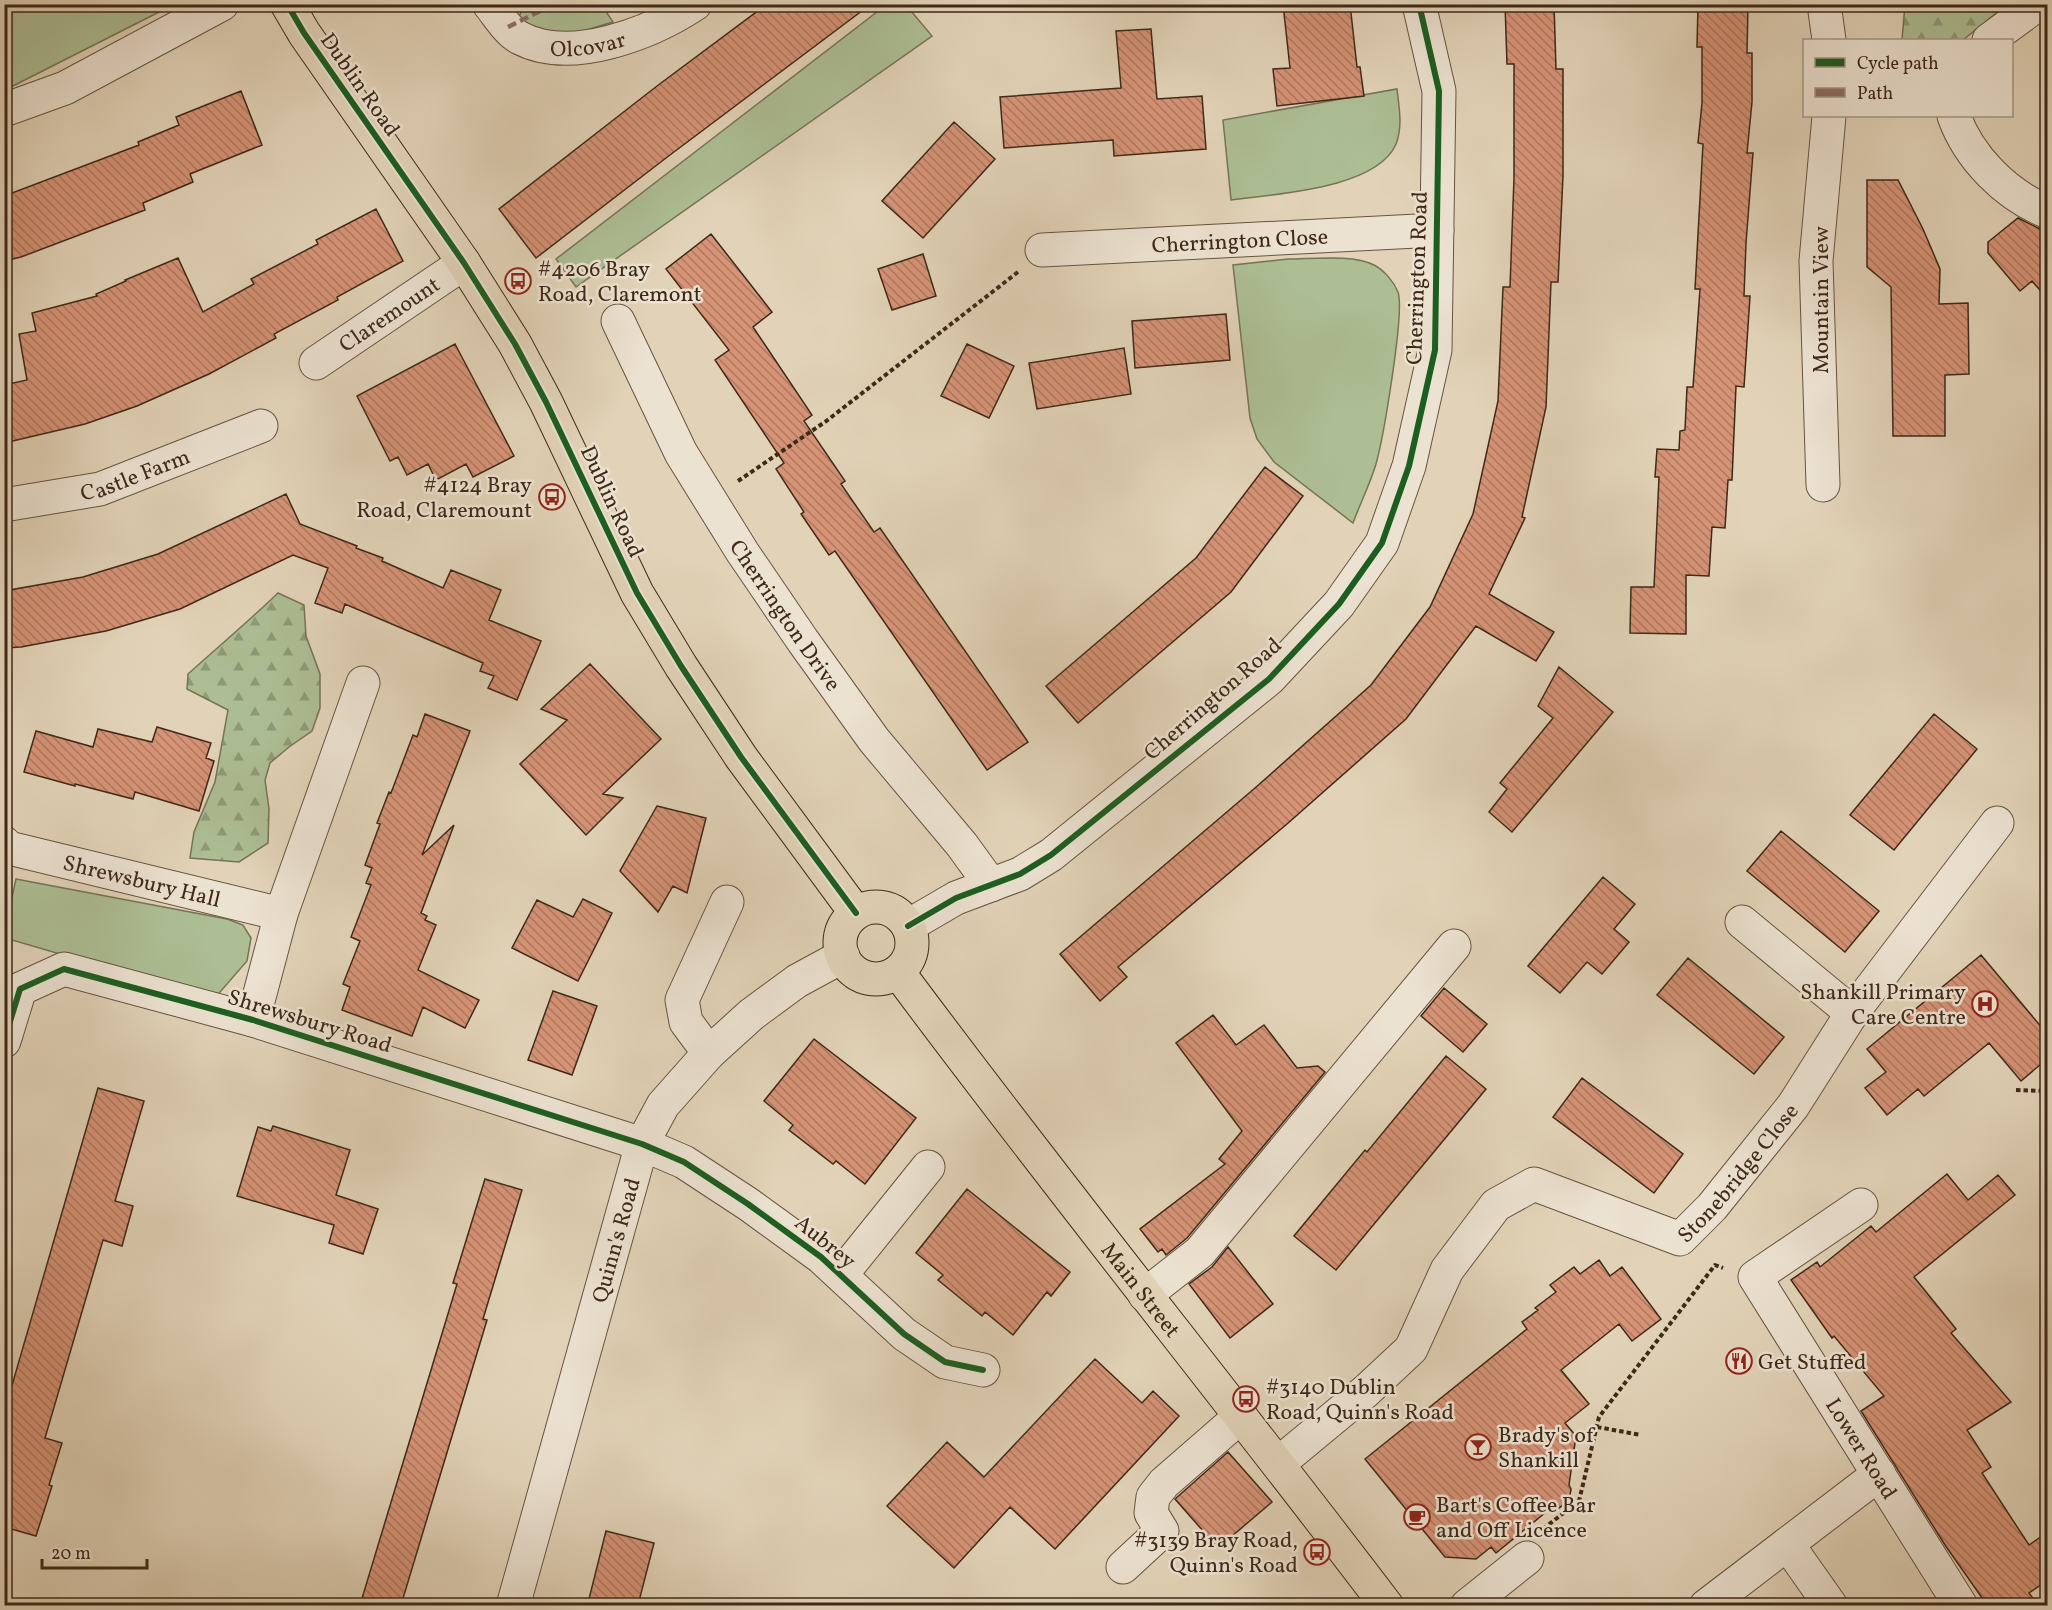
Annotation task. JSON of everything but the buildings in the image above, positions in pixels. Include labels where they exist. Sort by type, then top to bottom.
[{"type":"main road","name":"Dublin Road","points":[[287,4],[304,33],[464,262],[515,344],[546,402],[637,593],[681,666],[741,757],[856,913]]},
{"type":"main road","points":[[882,907],[900,916],[908,926],[912,936],[911,952],[907,962],[898,972],[886,978],[866,977],[851,969],[843,956],[840,938],[849,919],[856,913],[865,908],[882,907]]},
{"type":"main road","name":"Main Street","points":[[898,972],[1145,1295],[1279,1463],[1387,1605]]},
{"type":"street","points":[[4,110],[65,88],[222,4]]},
{"type":"street","name":"Olcovar","points":[[489,4],[518,38],[542,47],[585,48],[629,38],[695,4]]},
{"type":"street","name":"Cherrington Road","points":[[908,926],[956,898],[1020,874],[1051,855],[1269,678],[1339,604],[1382,543],[1409,466],[1436,350],[1439,91],[1419,4]]},
{"type":"street","points":[[1824,4],[1829,39]]},
{"type":"street","points":[[1990,39],[2037,4]]},
{"type":"street","name":"Mountain View","points":[[1823,485],[1816,261],[1829,117]]},
{"type":"street","points":[[1954,117],[1964,138],[1980,161],[2002,183],[2036,207],[2048,212]]},
{"type":"street","name":"Cherrington Close","points":[[1042,250],[1437,230]]},
{"type":"street","name":"Claremount","points":[[316,363],[464,262]]},
{"type":"street","name":"Cherrington Drive","points":[[618,321],[681,453],[803,641],[874,741],[963,845],[991,885]]},
{"type":"street","name":"Castle Farm","points":[[4,506],[100,489],[261,426]]},
{"type":"street","points":[[254,1020],[281,914],[363,683]]},
{"type":"street","name":"Stonebridge Close","points":[[1279,1463],[1366,1391],[1411,1349],[1447,1270],[1496,1205],[1534,1184],[1680,1239],[1712,1207],[1793,1106],[1852,1013],[1997,823]]},
{"type":"street","name":"Shrewsbury Hall","points":[[4,843],[9,848],[281,914]]},
{"type":"street","points":[[709,1053],[686,1022],[682,1000],[728,902]]},
{"type":"street","points":[[1742,922],[1852,1013]]},
{"type":"street","points":[[1145,1295],[1200,1252],[1455,946]]},
{"type":"street","name":"Quinn's Road","points":[[513,1605],[642,1144],[663,1105],[709,1053],[752,1014],[797,981],[843,956]]},
{"type":"street","name":"Shrewsbury Road","points":[[4,1041],[20,989],[64,969],[254,1020],[642,1144]]},
{"type":"street","name":"Aubrey","points":[[642,1144],[684,1162],[748,1204],[821,1257],[904,1334],[945,1362],[982,1370]]},
{"type":"street","name":"Aubrey","points":[[841,1275],[928,1167]]},
{"type":"street","points":[[1755,1277],[1861,1205]]},
{"type":"street","name":"Lower Road","points":[[1755,1277],[1961,1605]]},
{"type":"street","points":[[1123,1567],[1162,1531],[1151,1513],[1153,1497],[1164,1483],[1241,1416]]},
{"type":"street","points":[[1706,1605],[1879,1474]]},
{"type":"street","points":[[1786,1545],[1831,1605]]},
{"type":"street","points":[[1467,1605],[1532,1546]]},
{"type":"path","points":[[711,501],[825,422],[1016,274],[1042,250]]},
{"type":"path","points":[[2016,1090],[2044,1091],[2048,1089]]},
{"type":"path","points":[[1532,1546],[1579,1501],[1599,1417],[1715,1265],[1755,1277]]},
{"type":"path","points":[[1597,1427],[1641,1435]]},
{"type":"green space","points":[[5,4],[173,4],[173,5],[5,90]]},
{"type":"green space","points":[[601,4],[613,22],[573,34],[540,31],[518,21],[523,5]]},
{"type":"green space","points":[[886,5],[906,5],[932,36],[576,287],[556,259]]},
{"type":"green space","points":[[1905,5],[2006,5],[1964,39],[1902,39]]},
{"type":"green space","points":[[1397,89],[1400,123],[1396,144],[1385,159],[1368,171],[1322,187],[1231,200],[1223,120]]},
{"type":"green space","points":[[1344,258],[1365,262],[1378,267],[1385,273],[1398,292],[1396,349],[1379,450],[1374,471],[1353,523],[1274,462],[1257,439],[1250,418],[1233,265],[1288,259]]},
{"type":"green space","points":[[278,593],[304,605],[306,636],[320,674],[320,708],[312,731],[270,763],[265,780],[269,809],[268,843],[239,862],[190,858],[194,832],[215,782],[228,710],[187,689],[188,674]]},
{"type":"green space","points":[[16,879],[227,919],[243,925],[251,938],[247,961],[214,999],[5,938]]},
{"type":"marked path","points":[[508,27],[554,4]]},
{"type":"cycle path","points":[[287,4],[304,33],[464,263],[515,344],[546,402],[637,593],[681,666],[741,757],[856,913]]},
{"type":"cycle path","points":[[908,926],[956,898],[1020,874],[1051,855],[1269,679],[1339,604],[1382,543],[1409,466],[1435,350],[1439,91],[1419,4]]},
{"type":"cycle path","points":[[4,1041],[20,989],[64,969],[253,1020],[642,1144],[684,1162],[748,1204],[821,1257],[904,1334],[945,1362],[983,1370]]},
{"type":"place","name":"#4206 Bray Road, Claremont","points":[[518,281]]},
{"type":"place","name":"#4124 Bray Road, Claremount","points":[[552,497]]},
{"type":"place","name":"Shankill Primary Care Centre","points":[[1985,1004]]},
{"type":"place","name":"Get Stuffed","points":[[1739,1361]]},
{"type":"place","name":"#3140 Dublin Road, Quinn's Road","points":[[1246,1399]]},
{"type":"place","name":"Brady's of Shankill","points":[[1478,1447]]},
{"type":"place","name":"Bart's Coffee Bar and Off Licence","points":[[1417,1517]]},
{"type":"place","name":"#3139 Bray Road, Quinn's Road","points":[[1317,1552]]}]
